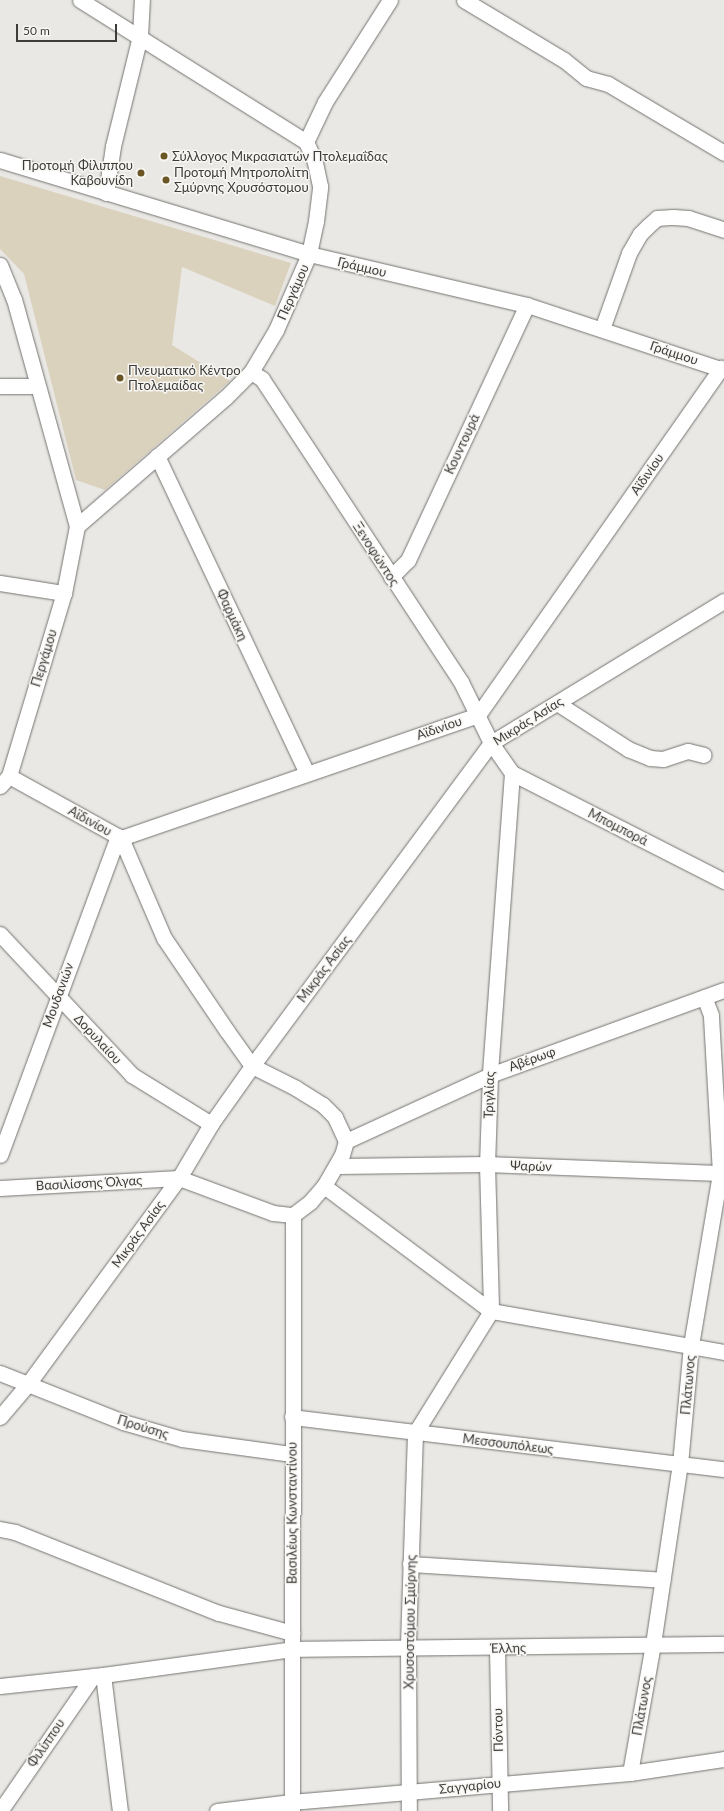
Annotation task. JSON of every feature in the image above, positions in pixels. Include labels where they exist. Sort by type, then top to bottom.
[{"type":"street","points":[[80,0],[140,36],[306,142],[325,102],[390,0]]},
{"type":"street","points":[[106,193],[113,146],[140,36],[142,0]]},
{"type":"street","points":[[464,0],[564,60],[586,78],[613,87],[724,153]]},
{"type":"street","name":"Περγάμου","points":[[77,526],[251,372],[276,330],[309,254],[320,186],[315,162],[306,142]]},
{"type":"street","name":"Γράμμου","points":[[0,160],[309,254],[526,305],[722,369]]},
{"type":"street","points":[[602,329],[629,253],[640,234],[657,218],[688,218],[724,230]]},
{"type":"street","name":"Περγάμου","points":[[1,269],[14,299],[36,386],[77,526],[64,593],[4,781]]},
{"type":"street","name":"Κουντουρά","points":[[391,577],[408,560],[526,305]]},
{"type":"street","name":"Αϊδινίου","points":[[4,781],[119,837],[478,716],[722,369]]},
{"type":"street","name":"Ξενοφώντος","points":[[251,372],[262,379],[461,682],[491,743]]},
{"type":"street","points":[[0,386],[36,386]]},
{"type":"street","name":"Φαρμάκη","points":[[157,456],[307,773]]},
{"type":"street","points":[[0,583],[64,593]]},
{"type":"street","name":"Μικράς Ασίας","points":[[0,1417],[28,1384],[179,1178],[211,1124],[252,1066],[491,743],[724,601]]},
{"type":"street","points":[[556,703],[628,749],[650,758],[663,759],[688,751],[704,756]]},
{"type":"street","points":[[491,743],[512,773]]},
{"type":"street","name":"Μπομπορά","points":[[512,773],[724,880]]},
{"type":"street","name":"Τριγλίας","points":[[491,1311],[487,1164],[490,1075],[512,773]]},
{"type":"street","points":[[119,837],[164,938],[252,1066],[323,1105],[335,1117],[346,1142],[338,1166],[324,1186],[310,1202],[293,1216],[273,1213],[179,1178]]},
{"type":"street","name":"Μουδανιών","points":[[0,1155],[58,996],[119,837]]},
{"type":"street","name":"Δορυλαίου","points":[[0,934],[132,1075],[211,1124]]},
{"type":"street","name":"Αβέρωφ","points":[[346,1142],[490,1075],[724,990]]},
{"type":"street","name":"Πλάτωνος","points":[[630,1773],[653,1644],[680,1464],[691,1345],[722,1173],[711,1016],[704,997]]},
{"type":"street","name":"Ψαρών","points":[[338,1166],[487,1164],[722,1173]]},
{"type":"street","name":"Βασιλίσσης Όλγας","points":[[0,1188],[179,1178]]},
{"type":"street","points":[[324,1186],[491,1311],[724,1352]]},
{"type":"street","name":"Βασιλέως Κωνσταντίνου","points":[[292,1806],[293,1216]]},
{"type":"street","points":[[415,1433],[491,1311]]},
{"type":"street","name":"Προύσης","points":[[0,1373],[123,1422],[182,1439],[292,1454]]},
{"type":"street","name":"Μεσσουπόλεως","points":[[292,1417],[724,1469]]},
{"type":"street","name":"Χρυσοστόμου Σμύρνης","points":[[409,1811],[411,1792],[408,1646],[415,1433]]},
{"type":"street","points":[[0,1529],[15,1532],[219,1613],[292,1633]]},
{"type":"street","points":[[410,1564],[662,1580]]},
{"type":"street","name":"Έλλης","points":[[0,1686],[98,1676],[292,1649],[408,1646],[497,1648],[653,1644],[724,1644]]},
{"type":"street","name":"Πόντου","points":[[497,1648],[500,1811]]},
{"type":"street","points":[[98,1676],[120,1811]]},
{"type":"street","name":"Φιλίππου","points":[[0,1811],[98,1676]]},
{"type":"street","name":"Σαγγαρίου","points":[[217,1811],[292,1806],[500,1783],[630,1773],[724,1759]]},
{"type":"shaded area","points":[[0,176],[291,263],[275,306],[182,267],[172,345],[230,381],[105,490],[76,480],[24,274],[0,249]]},
{"type":"place","name":"Σύλλογος Μικρασιατών Πτολεμαΐδας","points":[[164,156]]},
{"type":"place","name":"Προτομή Φίλιππου Καβουνίδη","points":[[141,173]]},
{"type":"place","name":"Προτομή Μητροπολίτη Σμύρνης Χρυσόστομου","points":[[166,180]]},
{"type":"place","name":"Πνευματικό Κέντρο Πτολεμαίδας","points":[[120,378]]}]
